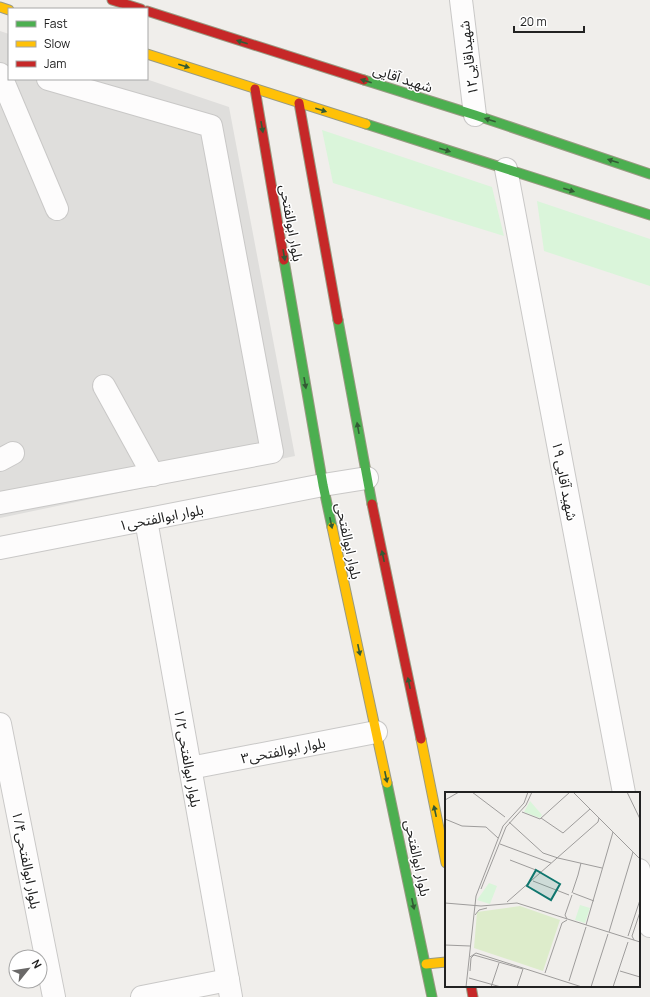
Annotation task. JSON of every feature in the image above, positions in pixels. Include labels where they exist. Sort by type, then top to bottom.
[{"type":"street","name":"شهید آقایی","points":[[112,0],[146,8]]},
{"type":"street","name":"شهیداقایی۱۲","points":[[461,0],[475,115]]},
{"type":"street","name":"شهید آقایی","points":[[150,9],[650,174]]},
{"type":"street","points":[[148,54],[650,216]]},
{"type":"street","points":[[0,74],[57,209]]},
{"type":"street","points":[[0,504],[272,452],[211,126],[51,80]]},
{"type":"street","name":"بلوار ابوالفتحی","points":[[255,89],[323,485],[432,997]]},
{"type":"street","name":"بلوار ابوالفتحی","points":[[299,103],[367,478],[445,858]]},
{"type":"street","name":"شهید آقایی ۱۹","points":[[506,169],[624,792]]},
{"type":"street","points":[[104,386],[153,475]]},
{"type":"street","name":"بلوار ابوالفتحی۱","points":[[0,548],[323,485],[367,478]]},
{"type":"street","name":"بلوار ابوالفتحی۱/۲","points":[[146,520],[229,988]]},
{"type":"street","name":"بلوار ابوالفتحی۱/۴","points":[[0,724],[54,997]]},
{"type":"street","name":"۳بلوار ابوالفتحی","points":[[190,768],[376,732]]},
{"type":"street","points":[[643,871],[650,926]]},
{"type":"street","points":[[426,964],[445,962]]},
{"type":"street","points":[[471,987],[473,997]]},
{"type":"street","points":[[142,997],[229,988]]},
{"type":"shaded area","points":[[0,31],[8,34],[8,80],[148,80],[229,107],[295,456],[0,518]]},
{"type":"green space","points":[[322,130],[492,187],[504,236],[333,183]]},
{"type":"green space","points":[[537,201],[650,239],[650,286],[544,251]]},
{"type":"traffic: fast","points":[[364,80],[475,115],[650,174]]},
{"type":"traffic: fast","points":[[366,124],[650,215]]},
{"type":"traffic: fast","points":[[284,260],[323,485],[332,527]]},
{"type":"traffic: fast","points":[[338,320],[372,504]]},
{"type":"traffic: fast","points":[[387,783],[432,997]]},
{"type":"traffic: slow","points":[[0,7],[8,10]]},
{"type":"traffic: slow","points":[[148,54],[366,124]]},
{"type":"traffic: slow","points":[[332,527],[387,783]]},
{"type":"traffic: slow","points":[[421,739],[445,858]]},
{"type":"traffic: slow","points":[[426,964],[445,962]]},
{"type":"traffic: jam","points":[[112,0],[138,8]]},
{"type":"traffic: jam","points":[[148,11],[364,80]]},
{"type":"traffic: jam","points":[[255,89],[284,260]]},
{"type":"traffic: jam","points":[[299,103],[338,320]]},
{"type":"traffic: jam","points":[[372,504],[421,739]]},
{"type":"traffic: jam","points":[[471,987],[473,997]]}]
